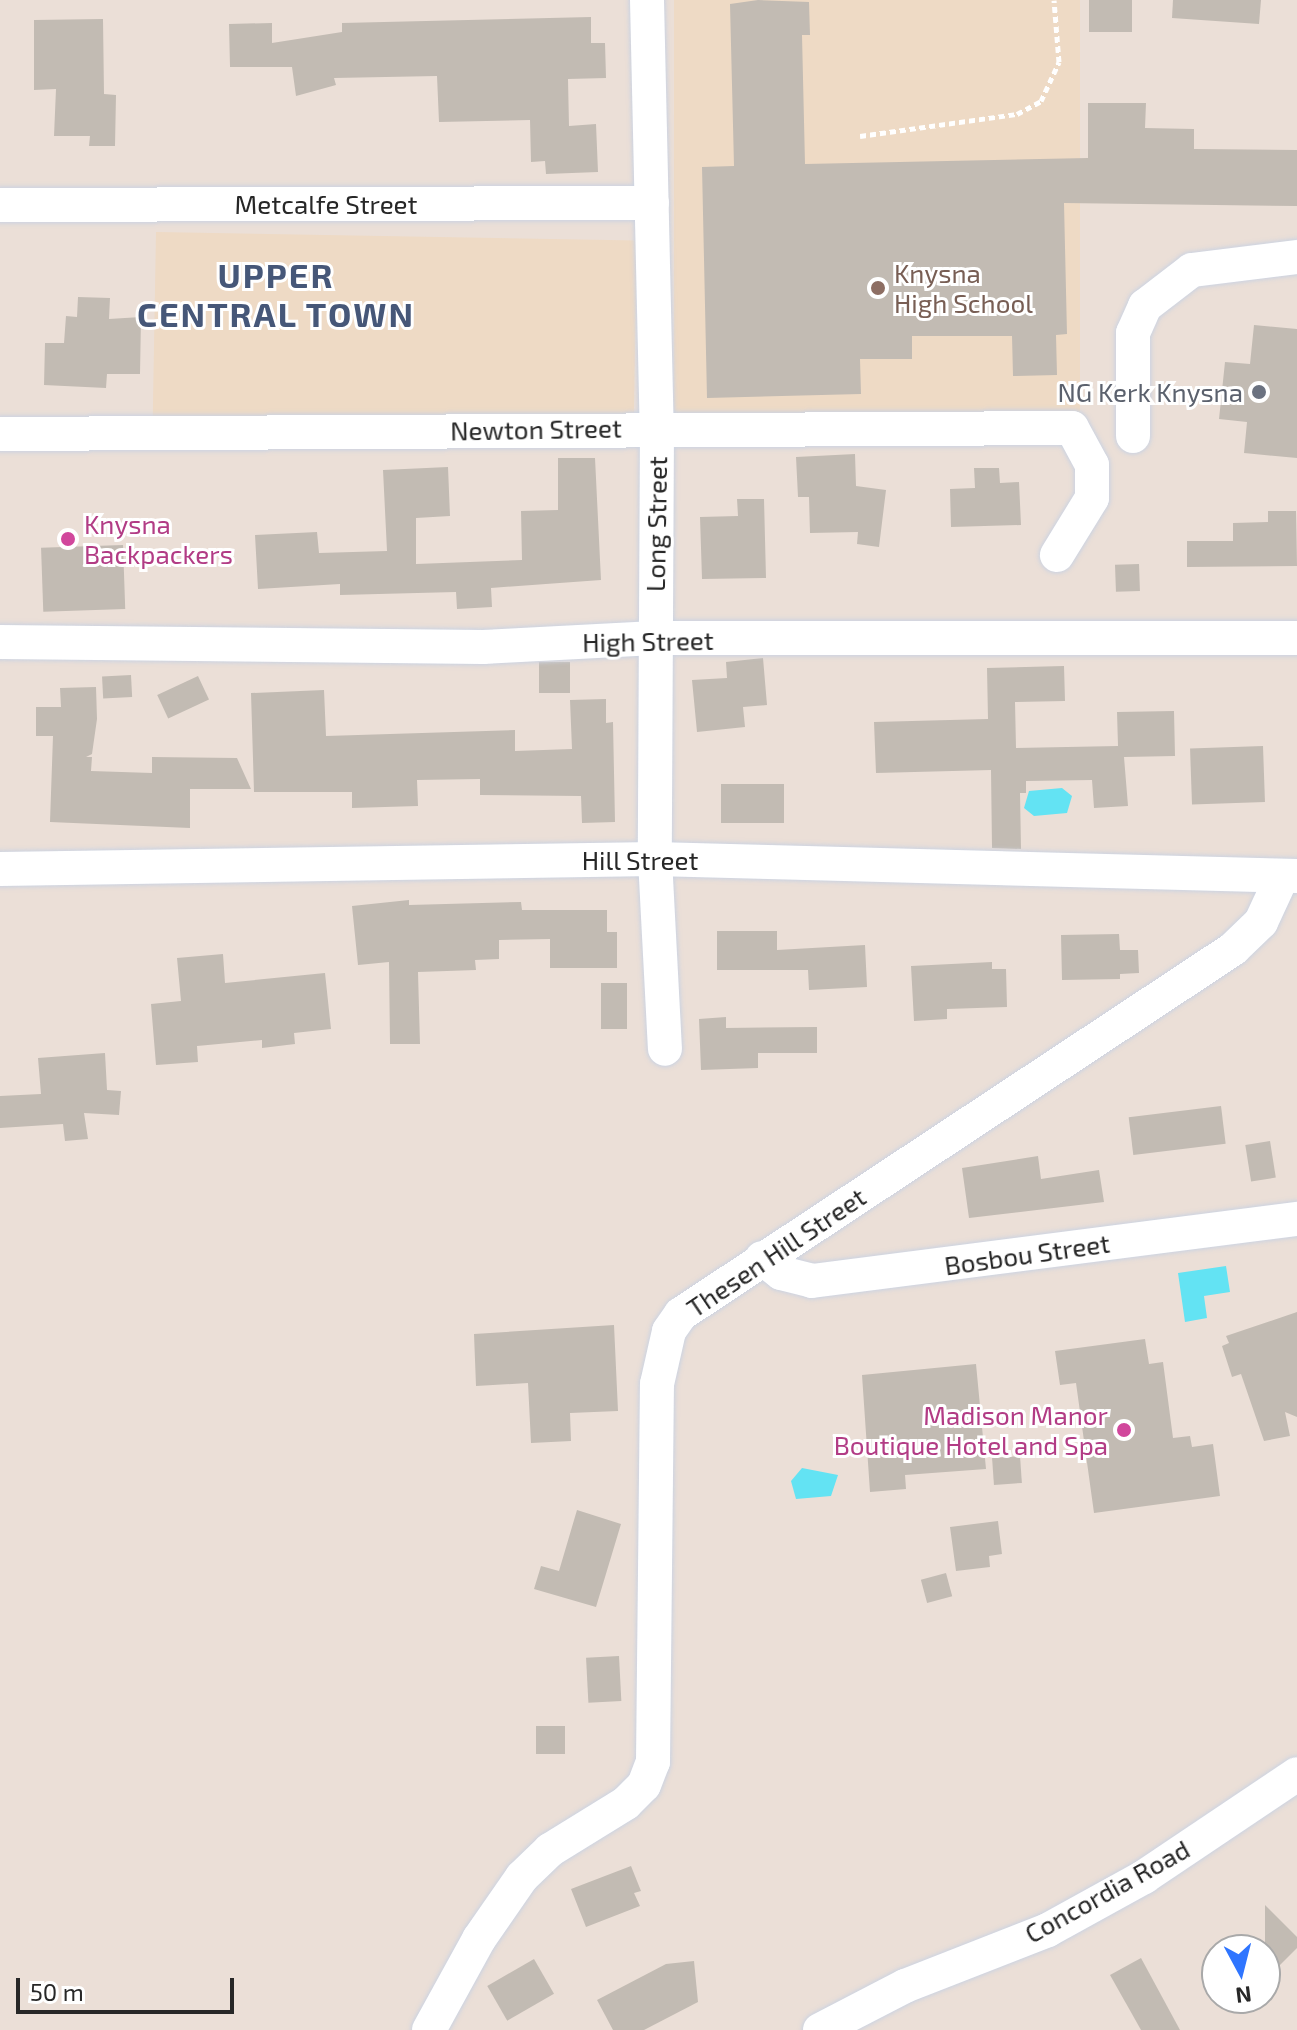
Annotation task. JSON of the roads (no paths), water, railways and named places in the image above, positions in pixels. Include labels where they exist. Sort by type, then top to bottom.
[{"type":"street","name":"Long Street","points":[[647,0],[657,428],[655,859],[665,1049]]},
{"type":"street","name":"Metcalfe Street","points":[[0,205],[652,203]]},
{"type":"street","points":[[1133,436],[1133,333],[1145,306],[1192,270],[1297,257]]},
{"type":"street","name":"Newton Street","points":[[0,434],[1072,428],[1092,465],[1092,498],[1057,555]]},
{"type":"street","name":"High Street","points":[[0,642],[483,647],[655,638],[1297,638]]},
{"type":"street","name":"Hill Street","points":[[0,869],[655,859],[1289,877]]},
{"type":"street","name":"Thesen Hill Street","points":[[429,2030],[479,1939],[522,1877],[550,1850],[626,1803],[649,1773],[656,1728],[657,1384],[669,1331],[681,1314],[1233,949],[1261,922],[1289,877]]},
{"type":"street","name":"Bosbou Street","points":[[762,1258],[781,1273],[812,1281],[1297,1219]]},
{"type":"street","name":"Concordia Road","points":[[820,2030],[905,1986],[1048,1930],[1144,1877],[1297,1774]]},
{"type":"water","points":[[1062,788],[1072,796],[1067,813],[1034,816],[1024,808],[1029,791]]},
{"type":"water","points":[[1226,1266],[1230,1292],[1204,1296],[1207,1318],[1185,1322],[1178,1273]]},
{"type":"water","points":[[802,1468],[838,1475],[831,1496],[796,1499],[791,1481]]},
{"type":"place","name":"Knysna High School","points":[[878,288]]},
{"type":"place","name":"NG Kerk Knysna","points":[[1259,392]]},
{"type":"place","name":"Knysna Backpackers","points":[[68,539]]},
{"type":"place","name":"Madison Manor Boutique Hotel and Spa","points":[[1124,1430]]},
{"type":"district","name":"UPPER CENTRAL TOWN","points":[[276,294]]}]
